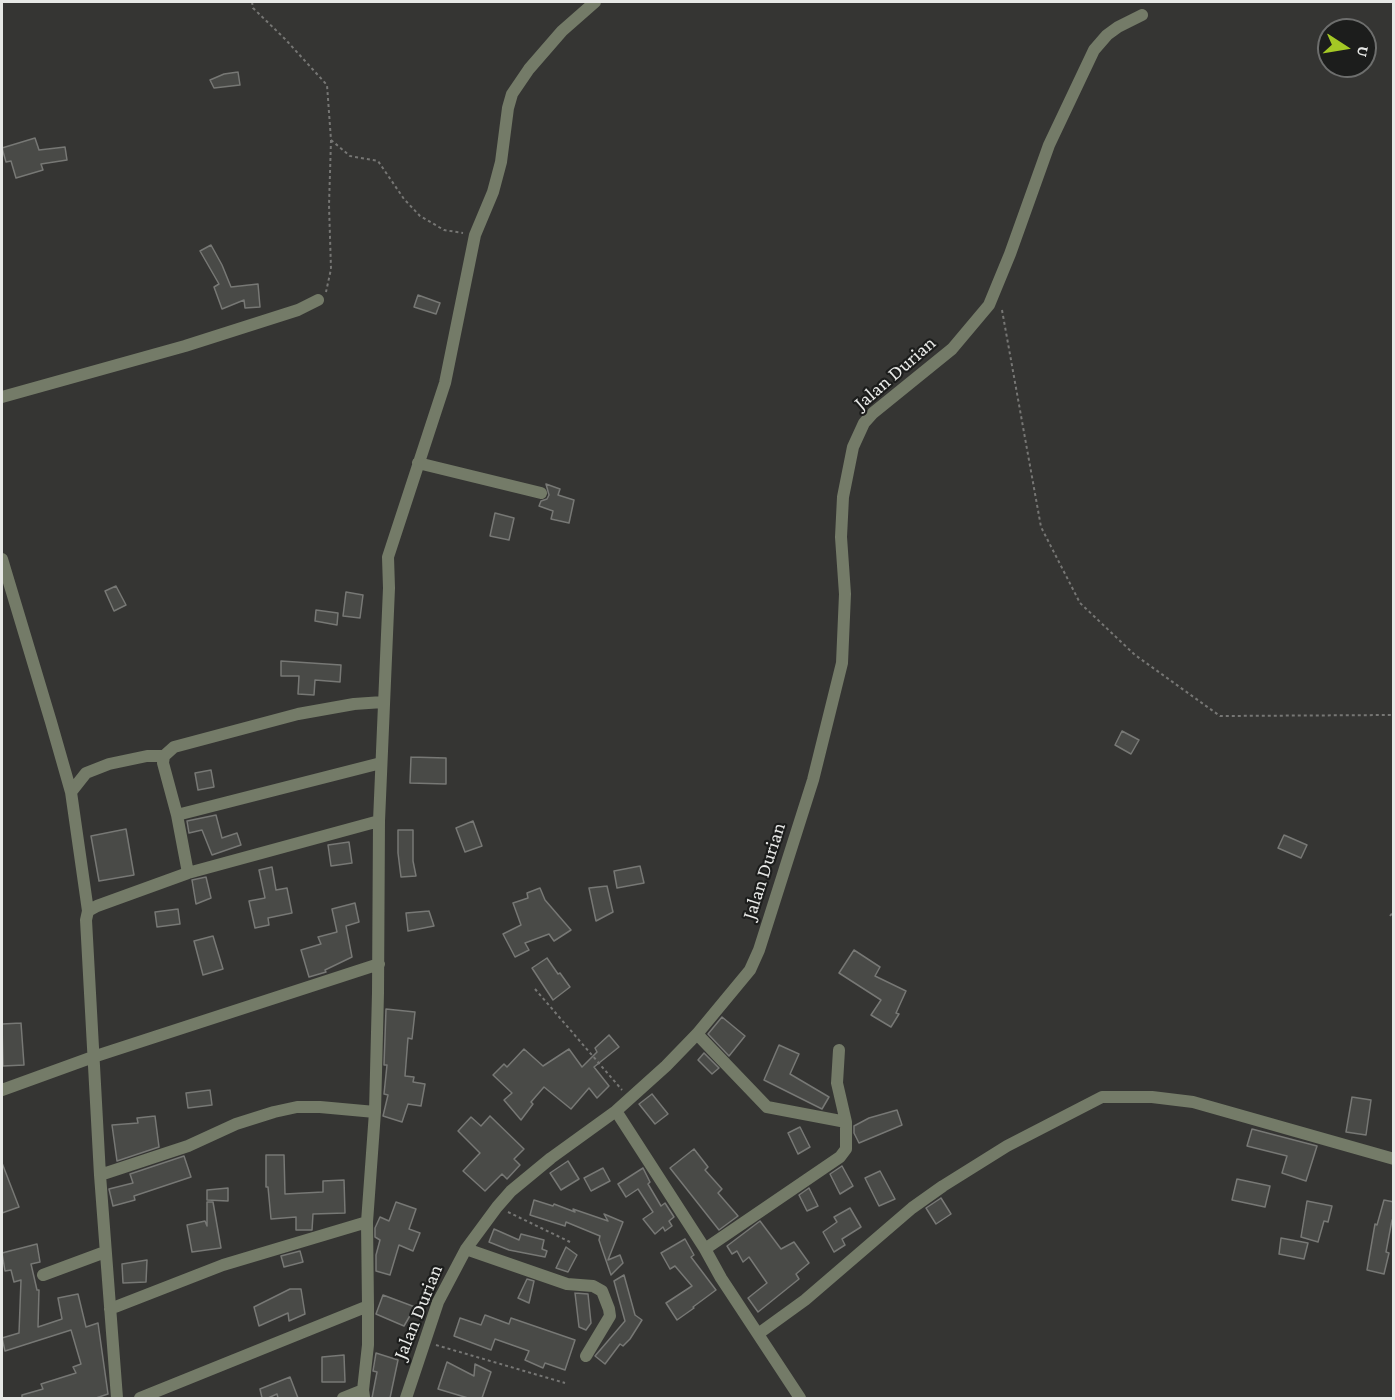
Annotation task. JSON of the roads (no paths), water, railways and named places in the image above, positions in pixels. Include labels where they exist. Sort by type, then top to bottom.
[{"type":"street","points":[[344,1398],[364,1394],[368,1345],[367,1222],[375,1112],[379,964],[379,821],[382,702],[389,588],[388,557],[445,383],[475,236],[493,192],[501,162],[508,108],[513,94],[550,45],[595,2]]},
{"type":"street","name":"Jalan Durian","points":[[406,1398],[438,1302],[466,1249],[497,1207],[511,1191],[551,1158],[616,1111],[666,1066],[697,1034],[750,970],[759,950],[813,780],[842,663],[845,594],[841,537],[843,497],[853,447],[864,423],[873,413],[952,349],[988,305],[998,284],[1049,145],[1094,50],[1112,31],[1142,15]]},
{"type":"street","points":[[2,397],[184,346],[298,310],[318,300]]},
{"type":"street","points":[[418,463],[541,493]]},
{"type":"street","points":[[2,559],[70,792],[88,911],[86,920],[100,1175],[117,1398]]},
{"type":"street","points":[[70,792],[86,773],[109,764],[147,756],[164,756],[174,747],[298,714],[354,704],[382,702]]},
{"type":"street","points":[[164,756],[165,776],[177,815],[188,873]]},
{"type":"street","points":[[177,815],[381,763]]},
{"type":"street","points":[[88,911],[105,902],[188,873],[379,821]]},
{"type":"street","points":[[2,1090],[93,1057],[379,964]]},
{"type":"street","points":[[697,1034],[767,1107],[846,1122]]},
{"type":"street","points":[[705,1249],[840,1157],[846,1149],[846,1122],[837,1083],[839,1050]]},
{"type":"street","points":[[758,1334],[805,1300],[912,1208],[943,1186],[1007,1146],[1102,1097],[1152,1097],[1193,1102],[1394,1160]]},
{"type":"street","points":[[100,1175],[188,1146],[236,1124],[274,1112],[297,1107],[320,1107],[375,1112]]},
{"type":"street","points":[[616,1111],[800,1398]]},
{"type":"street","points":[[111,1309],[223,1265],[367,1222]]},
{"type":"street","points":[[466,1249],[567,1284],[593,1286],[602,1291],[610,1317],[586,1356]]},
{"type":"street","points":[[43,1275],[105,1252]]},
{"type":"street","points":[[140,1398],[368,1306]]}]
